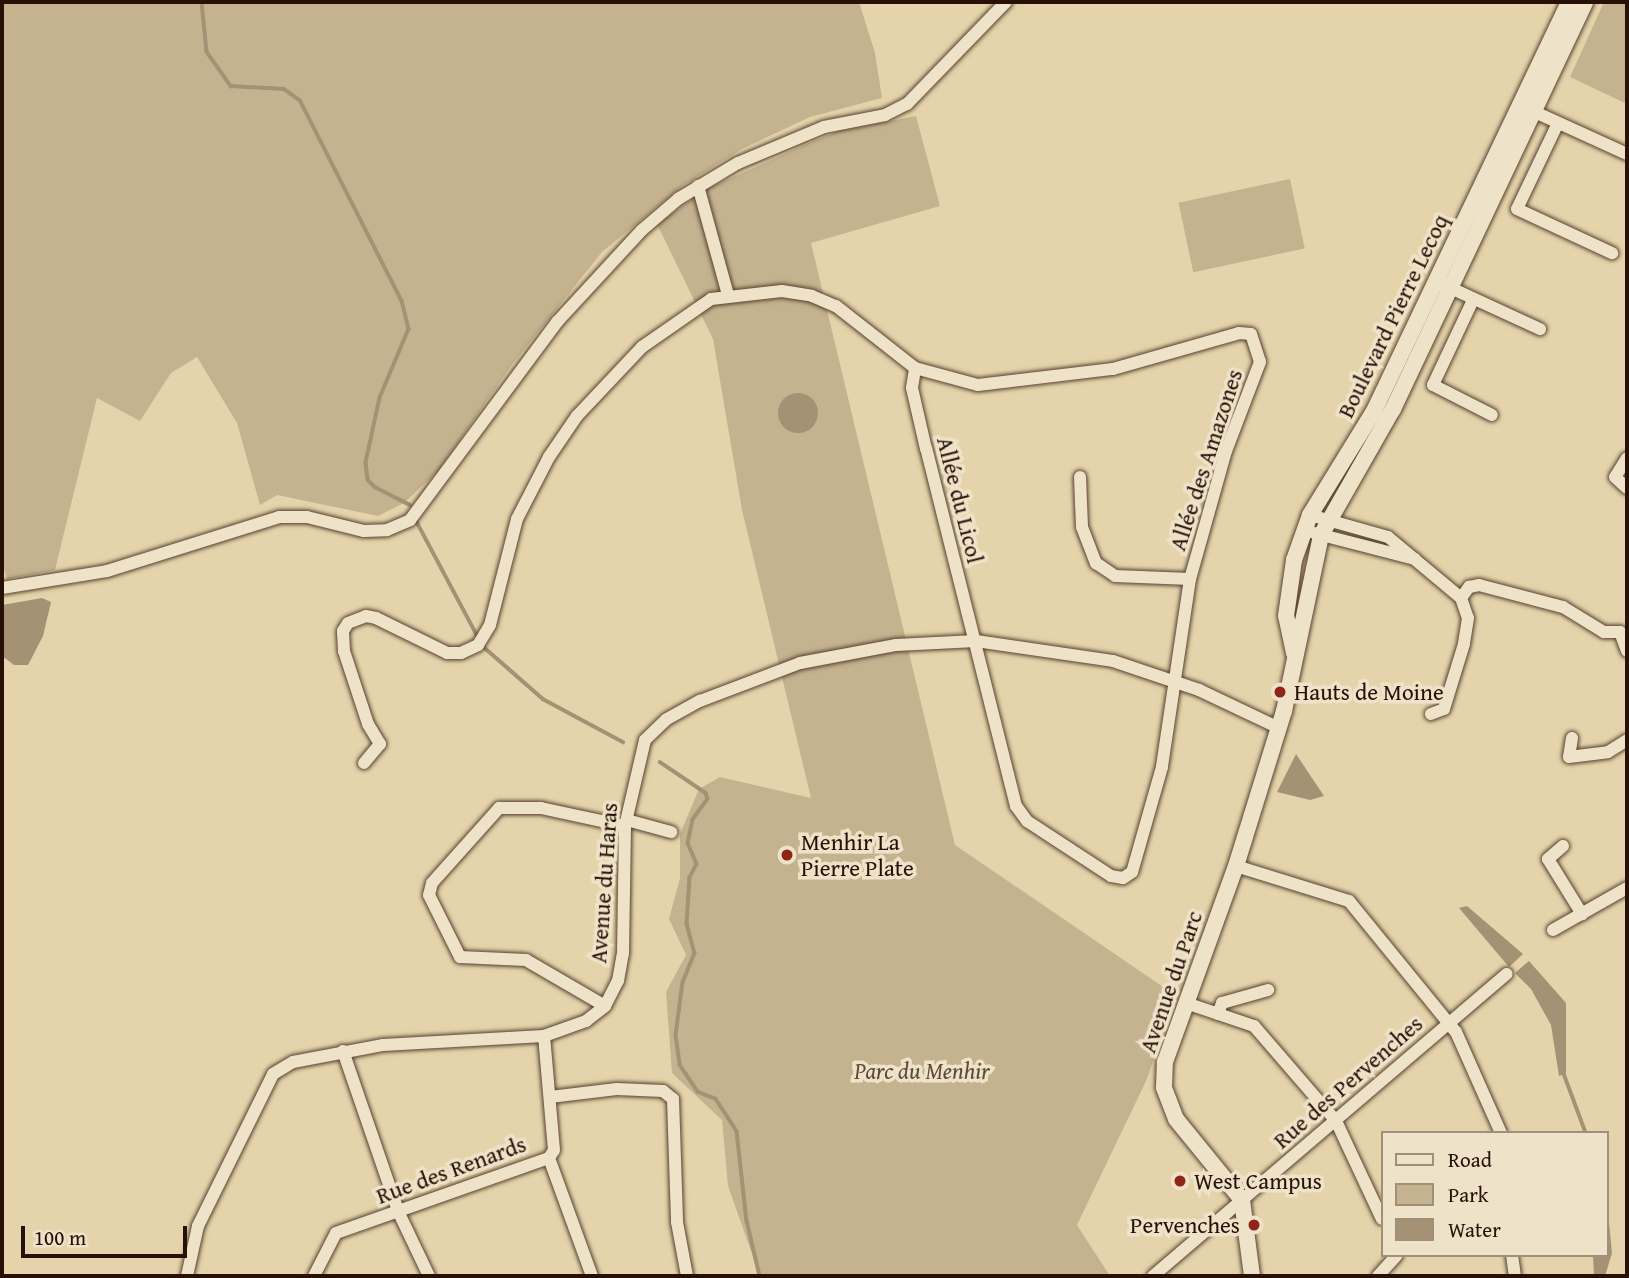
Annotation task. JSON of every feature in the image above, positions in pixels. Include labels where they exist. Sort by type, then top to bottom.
[{"type":"street","points":[[2,588],[107,570],[279,517],[307,517],[364,531],[387,530],[410,520],[557,322],[642,230],[698,186],[789,139],[824,127],[885,115],[907,104],[942,72],[1006,2]]},
{"type":"street","name":"Boulevard Pierre Lecoq","points":[[1294,653],[1286,616],[1294,560],[1307,522],[1374,411],[1443,284],[1526,108],[1569,2]]},
{"type":"street","name":"Boulevard Pierre Lecoq","points":[[1526,108],[1585,2]]},
{"type":"street","points":[[1526,108],[1627,154]]},
{"type":"street","points":[[1558,123],[1517,209],[1612,253]]},
{"type":"street","points":[[698,186],[728,295]]},
{"type":"street","points":[[1443,284],[1540,329]]},
{"type":"street","name":"Boulevard Pierre Lecoq","points":[[1279,728],[1324,527],[1393,409],[1443,284]]},
{"type":"street","name":"Allée des Amazones","points":[[364,763],[380,744],[368,724],[344,651],[343,631],[348,623],[354,618],[376,618],[447,653],[461,653],[478,645],[490,625],[517,519],[536,479],[577,416],[642,347],[711,299],[728,295],[782,291],[812,296],[836,306],[915,368],[957,382],[1003,384],[1122,367],[1239,333],[1251,334],[1260,362],[1226,450],[1190,579],[1175,682]]},
{"type":"street","points":[[1473,300],[1433,385],[1492,415]]},
{"type":"street","name":"Allée du Licol","points":[[915,368],[914,400],[1016,806],[1027,821],[1111,876],[1123,877],[1132,872],[1145,836],[1163,767],[1175,682]]},
{"type":"street","points":[[1627,458],[1615,477],[1627,488]]},
{"type":"street","points":[[1080,477],[1082,527],[1096,563],[1115,576],[1190,579]]},
{"type":"street","points":[[1307,522],[1417,560],[1461,598],[1468,618],[1464,644],[1444,709],[1431,714]]},
{"type":"street","points":[[1461,598],[1469,587],[1479,585],[1563,607],[1604,632],[1620,632],[1627,651]]},
{"type":"street","name":"Avenue du Haras","points":[[605,1006],[618,981],[622,954],[626,823],[645,740],[667,719],[700,701],[813,660],[918,642],[976,641],[1070,652],[1175,682],[1279,728]]},
{"type":"street","name":"Avenue du Parc","points":[[1242,1200],[1169,1106],[1165,1062],[1236,866],[1279,728]]},
{"type":"street","points":[[1572,738],[1569,757],[1608,752],[1627,740]]},
{"type":"street","points":[[187,1276],[198,1226],[273,1073],[293,1062],[342,1051],[427,1041],[544,1036],[586,1021],[605,1006],[526,960],[460,957],[429,895],[432,883],[499,808],[541,808],[671,831]]},
{"type":"street","points":[[1563,846],[1548,859],[1582,914]]},
{"type":"street","points":[[1236,866],[1349,901],[1449,1023],[1500,1131]]},
{"type":"street","points":[[1553,930],[1627,888]]},
{"type":"street","name":"Rue des Pervenches","points":[[1153,1276],[1507,974]]},
{"type":"street","points":[[1218,1014],[1222,1003],[1268,990]]},
{"type":"street","points":[[1186,1003],[1254,1026],[1336,1121],[1380,1215]]},
{"type":"street","name":"Rue des Renards","points":[[314,1276],[336,1233],[550,1158],[554,1150],[544,1036]]},
{"type":"street","points":[[342,1051],[398,1211],[429,1276]]},
{"type":"street","points":[[550,1097],[617,1090],[663,1091],[673,1099],[677,1222],[687,1276]]},
{"type":"street","points":[[550,1158],[592,1276]]},
{"type":"street","points":[[1242,1200],[1252,1276]]},
{"type":"street","points":[[1378,1276],[1395,1257]]},
{"type":"street","points":[[1513,1257],[1515,1276]]},
{"type":"green space","points":[[2,2],[859,2],[875,53],[882,98],[810,117],[742,149],[682,186],[602,252],[511,366],[438,471],[404,503],[378,516],[277,495],[260,505],[237,423],[197,357],[171,373],[140,421],[97,398],[55,570],[7,579],[2,563]]},
{"type":"green space","points":[[1604,2],[1627,2],[1627,104],[1570,77]]},
{"type":"green space","name":"Parc du Menhir","points":[[916,116],[940,206],[811,243],[955,845],[1175,995],[1147,1079],[1077,1225],[1110,1276],[760,1276],[728,1186],[722,1120],[672,1073],[666,992],[686,955],[669,919],[680,878],[680,834],[699,789],[720,777],[811,798],[742,510],[713,339],[657,224],[709,188],[809,143],[839,131]]},
{"type":"green space","points":[[1290,179],[1305,248],[1193,272],[1178,203]]},
{"type":"water","points":[[798,393],[812,399],[818,413],[812,427],[798,433],[784,427],[778,413],[784,399]]},
{"type":"water","points":[[42,598],[51,602],[43,636],[28,665],[14,665],[2,656],[2,605]]},
{"type":"water","points":[[1296,754],[1324,796],[1310,800],[1277,792]]},
{"type":"water","points":[[1467,906],[1523,954],[1509,967],[1459,908]]},
{"type":"water","points":[[1529,961],[1566,1003],[1566,1073],[1559,1076],[1551,1025],[1531,989],[1515,973]]},
{"type":"water","points":[[1608,1212],[1612,1253],[1605,1276],[1594,1276],[1593,1257],[1608,1257]]},
{"type":"waterway","points":[[202,2],[207,52],[231,86],[284,89],[300,100],[402,301],[409,329],[380,398],[366,463],[368,480],[375,487],[410,505]]},
{"type":"waterway","points":[[417,522],[477,635]]},
{"type":"waterway","points":[[485,648],[543,699],[623,742]]},
{"type":"waterway","points":[[660,762],[706,793],[708,799],[693,820],[688,843],[697,864],[690,878],[687,924],[695,953],[683,982],[676,1035],[680,1065],[698,1092],[716,1099],[737,1131],[747,1221],[760,1276]]},
{"type":"waterway","points":[[1563,1071],[1585,1131]]},
{"type":"place","name":"Hauts de Moine","points":[[1280,692]]},
{"type":"place","name":"Menhir La Pierre Plate","points":[[787,855]]},
{"type":"place","name":"West Campus","points":[[1180,1181]]},
{"type":"place","name":"Pervenches","points":[[1254,1225]]}]
